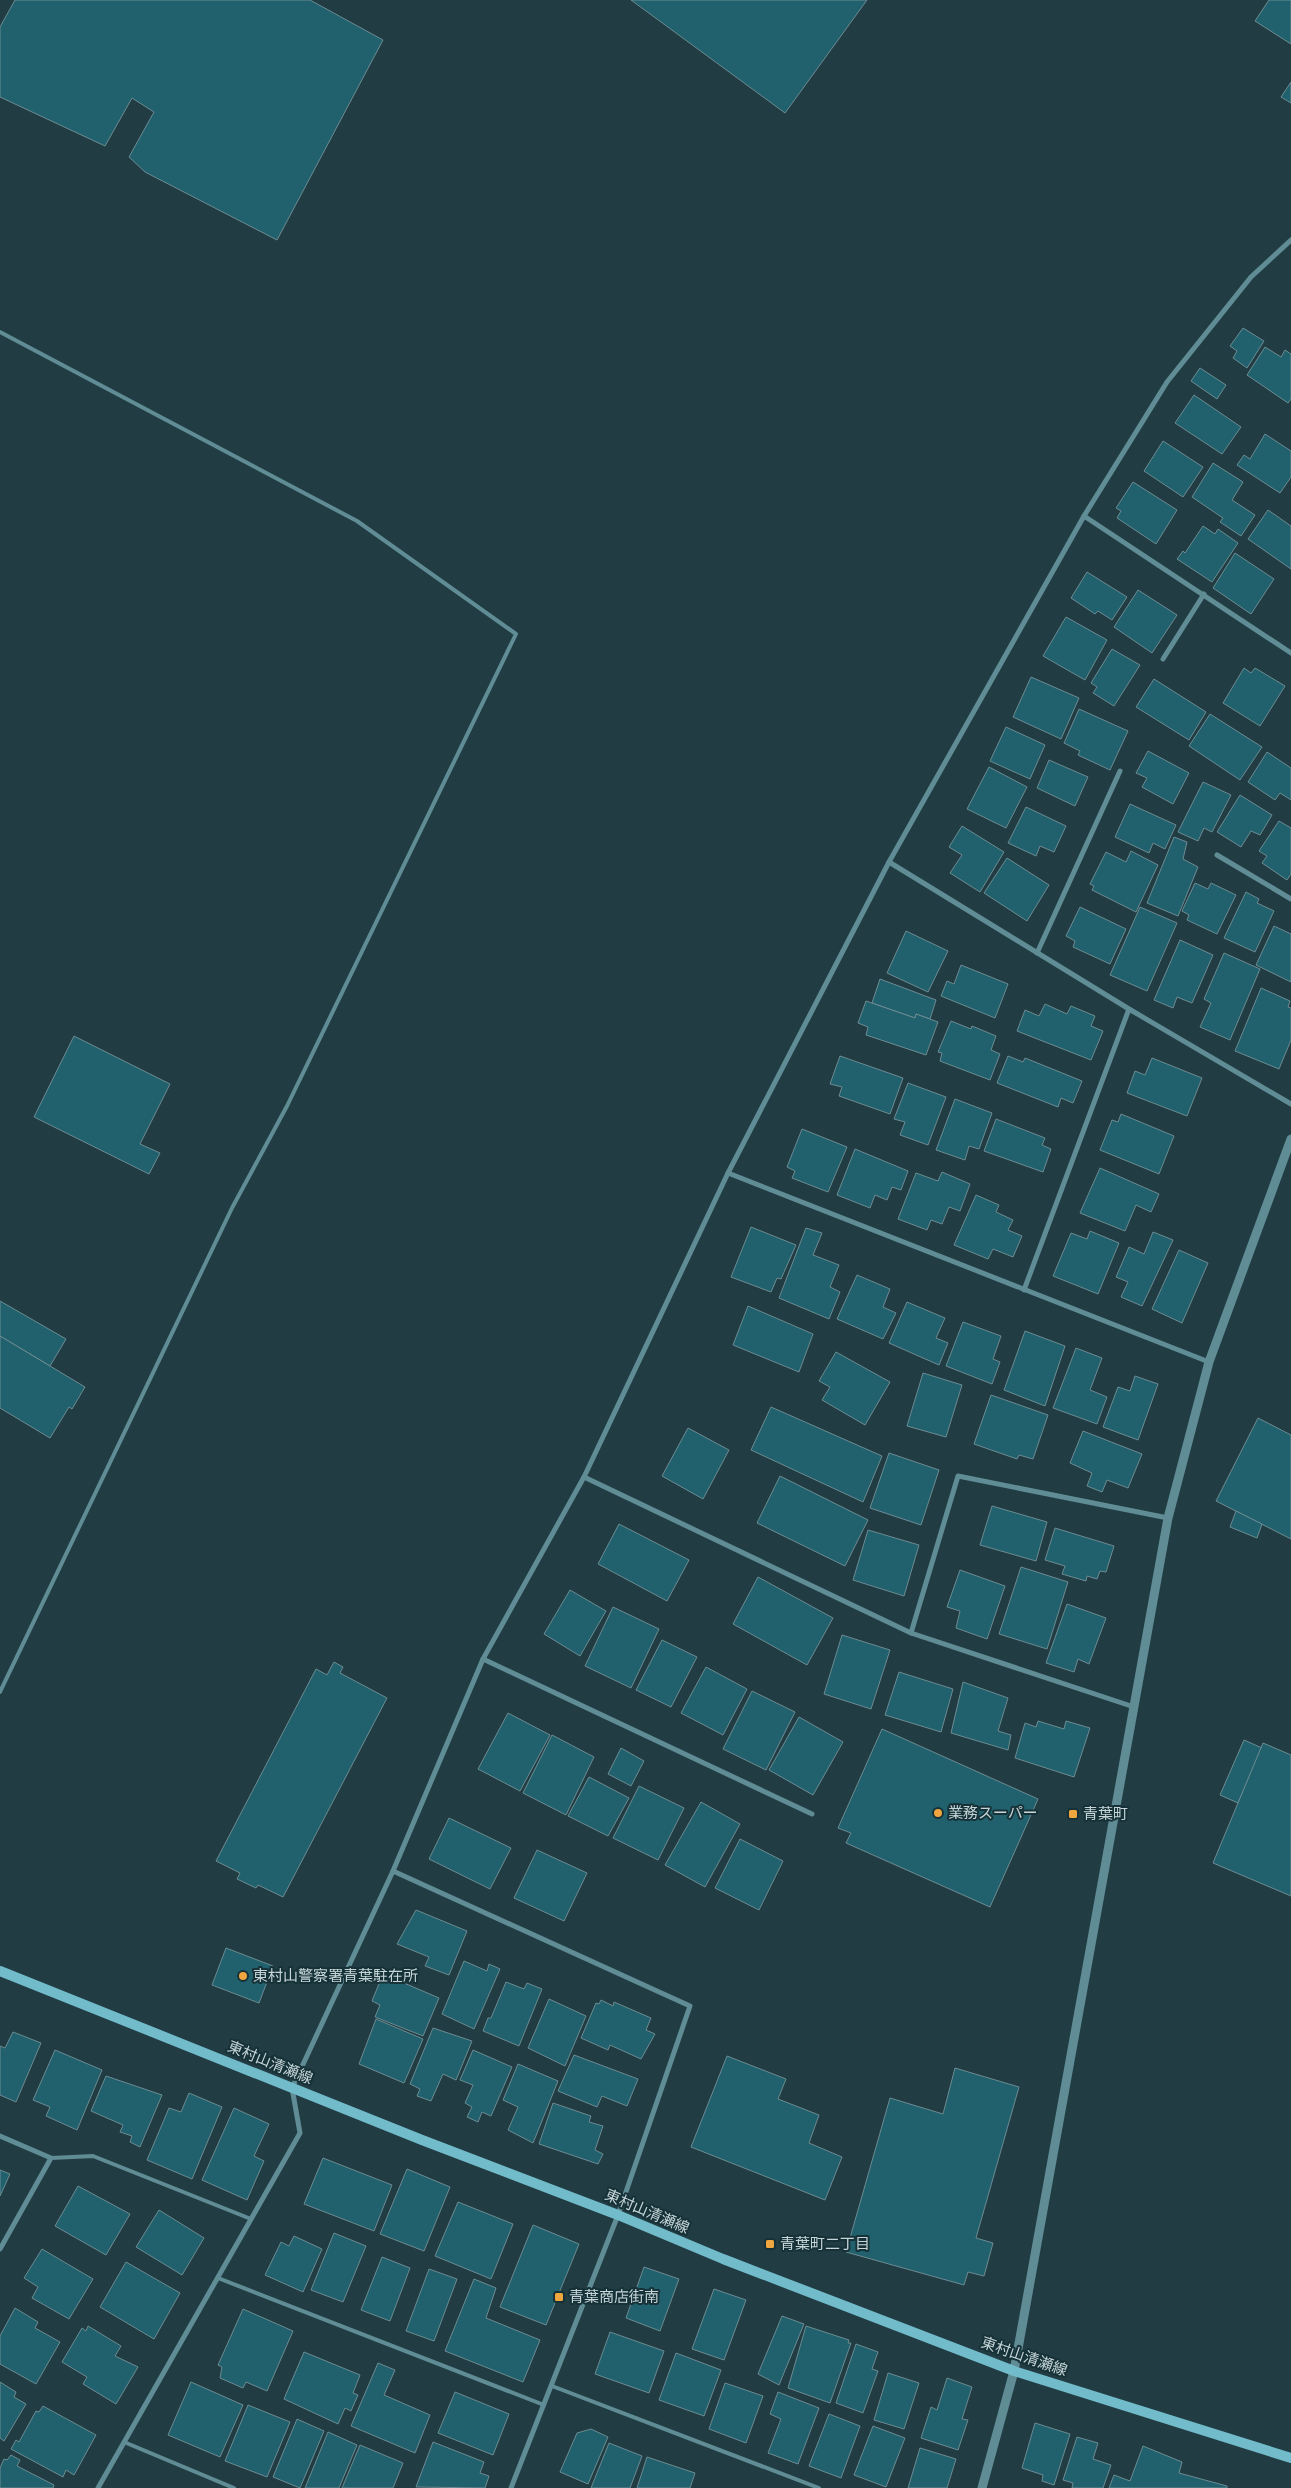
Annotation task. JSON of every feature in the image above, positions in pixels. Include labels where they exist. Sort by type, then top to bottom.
[{"type":"main road","name":"東村山清瀬線","points":[[0,1971],[292,2088],[618,2215],[723,2259],[1014,2371],[1291,2458]]},
{"type":"street","points":[[98,2488],[300,2134],[292,2088],[393,1871],[483,1659],[584,1477],[728,1173],[888,862],[1084,516],[1167,382],[1251,277],[1291,240]]},
{"type":"street","points":[[1084,516],[1204,594],[1291,654]]},
{"type":"street","points":[[1163,659],[1204,594]]},
{"type":"street","points":[[1036,953],[1120,771]]},
{"type":"street","points":[[1217,855],[1291,899]]},
{"type":"street","points":[[888,862],[1129,1009],[1291,1104]]},
{"type":"street","points":[[1024,1290],[1129,1009]]},
{"type":"street","points":[[982,2488],[1014,2371],[1168,1518],[1209,1362],[1291,1139]]},
{"type":"street","points":[[728,1173],[1209,1362]]},
{"type":"street","points":[[911,1633],[958,1476],[1168,1518]]},
{"type":"street","points":[[584,1477],[911,1633],[1134,1707]]},
{"type":"street","points":[[483,1659],[812,1814]]},
{"type":"street","points":[[393,1871],[690,2006],[618,2215],[511,2488]]},
{"type":"street","points":[[0,2136],[51,2158],[0,2249]]},
{"type":"lane","points":[[0,332],[357,521],[516,634],[287,1106],[232,1208],[0,1692]]},
{"type":"lane","points":[[51,2158],[94,2156],[251,2219]]},
{"type":"lane","points":[[218,2278],[544,2405]]},
{"type":"lane","points":[[552,2386],[819,2488]]},
{"type":"lane","points":[[123,2442],[234,2488]]},
{"type":"building","points":[[15,0],[310,0],[383,40],[277,240],[145,172],[129,157],[154,112],[132,98],[105,146],[0,97],[0,27]]},
{"type":"building","points":[[631,0],[867,0],[785,113]]},
{"type":"building","points":[[1269,0],[1291,0],[1291,44],[1255,21]]},
{"type":"building","points":[[1291,82],[1291,103],[1281,97]]},
{"type":"building","points":[[1243,328],[1264,341],[1247,368],[1233,358],[1237,351],[1230,346]]},
{"type":"building","points":[[1265,347],[1281,357],[1285,350],[1291,354],[1291,399],[1288,403],[1247,375]]},
{"type":"building","points":[[1200,368],[1226,385],[1217,399],[1191,381]]},
{"type":"building","points":[[1194,395],[1241,427],[1222,454],[1175,423]]},
{"type":"building","points":[[1265,434],[1291,451],[1291,477],[1280,493],[1237,465],[1244,455],[1250,459]]},
{"type":"building","points":[[1163,441],[1203,467],[1183,497],[1144,471]]},
{"type":"building","points":[[1213,463],[1243,482],[1232,500],[1255,515],[1241,536],[1220,522],[1223,518],[1192,497]]},
{"type":"building","points":[[1133,482],[1177,510],[1156,544],[1117,518],[1121,511],[1116,508]]},
{"type":"building","points":[[1268,510],[1291,526],[1291,569],[1248,539]]},
{"type":"building","points":[[1203,526],[1215,534],[1218,529],[1238,543],[1212,582],[1177,559],[1183,551],[1185,553]]},
{"type":"building","points":[[1235,553],[1274,579],[1251,614],[1213,588]]},
{"type":"building","points":[[1087,572],[1127,597],[1112,620],[1098,611],[1095,614],[1071,598]]},
{"type":"building","points":[[1138,590],[1177,615],[1152,653],[1114,627]]},
{"type":"building","points":[[1066,617],[1107,640],[1085,680],[1043,656]]},
{"type":"building","points":[[1112,649],[1140,665],[1114,706],[1093,693],[1097,687],[1091,683]]},
{"type":"building","points":[[1244,668],[1251,673],[1255,668],[1285,686],[1260,726],[1223,703]]},
{"type":"building","points":[[1031,677],[1079,698],[1061,739],[1013,717]]},
{"type":"building","points":[[1154,679],[1206,712],[1189,740],[1136,707]]},
{"type":"building","points":[[1079,709],[1128,731],[1110,770],[1078,755],[1080,751],[1064,743]]},
{"type":"building","points":[[1210,714],[1262,747],[1240,780],[1189,746]]},
{"type":"building","points":[[1006,727],[1045,745],[1030,779],[990,761]]},
{"type":"building","points":[[1148,751],[1189,773],[1173,804],[1142,787],[1147,778],[1136,773]]},
{"type":"building","points":[[1267,752],[1291,768],[1291,800],[1280,793],[1275,800],[1248,782]]},
{"type":"building","points":[[1049,760],[1088,777],[1075,806],[1037,788]]},
{"type":"building","points":[[989,767],[1027,787],[1006,828],[967,809]]},
{"type":"building","points":[[1203,782],[1231,795],[1212,832],[1204,828],[1198,841],[1178,832]]},
{"type":"building","points":[[1240,795],[1272,815],[1260,835],[1251,831],[1241,847],[1217,832]]},
{"type":"building","points":[[1130,804],[1176,825],[1165,849],[1153,843],[1149,853],[1115,837]]},
{"type":"building","points":[[1026,807],[1066,826],[1054,852],[1040,846],[1036,856],[1008,843]]},
{"type":"building","points":[[1279,821],[1291,828],[1291,874],[1287,880],[1262,863],[1267,856],[1259,851]]},
{"type":"building","points":[[962,826],[1004,852],[980,892],[950,873],[962,855],[949,847]]},
{"type":"building","points":[[1174,837],[1187,842],[1183,859],[1198,867],[1178,916],[1147,903]]},
{"type":"building","points":[[1131,851],[1158,865],[1136,912],[1092,890],[1094,886],[1090,884],[1106,852],[1126,862]]},
{"type":"building","points":[[1007,858],[1049,885],[1027,921],[984,893]]},
{"type":"building","points":[[1195,883],[1208,889],[1211,883],[1236,895],[1217,934],[1187,920],[1189,915],[1182,911]]},
{"type":"building","points":[[1246,892],[1259,899],[1257,903],[1274,911],[1255,952],[1224,938]]},
{"type":"building","points":[[1080,907],[1126,929],[1110,964],[1073,947],[1075,941],[1066,936]]},
{"type":"building","points":[[1140,907],[1177,923],[1147,991],[1110,975]]},
{"type":"building","points":[[1274,926],[1291,934],[1291,982],[1256,965]]},
{"type":"building","points":[[906,931],[948,951],[928,992],[887,973]]},
{"type":"building","points":[[1180,940],[1213,955],[1192,1003],[1177,997],[1173,1008],[1154,1000]]},
{"type":"building","points":[[1224,953],[1260,969],[1230,1040],[1200,1027],[1211,1003],[1204,999]]},
{"type":"building","points":[[961,965],[1008,984],[995,1018],[941,996],[947,981],[954,984]]},
{"type":"building","points":[[880,979],[936,1000],[930,1019],[916,1014],[915,1018],[872,1003]]},
{"type":"building","points":[[1261,988],[1290,1001],[1288,1007],[1291,1008],[1291,1040],[1279,1069],[1235,1051]]},
{"type":"building","points":[[866,1001],[915,1018],[916,1014],[938,1022],[926,1055],[866,1035],[868,1027],[858,1023]]},
{"type":"building","points":[[1045,1004],[1067,1014],[1071,1006],[1095,1016],[1091,1026],[1103,1031],[1091,1060],[1017,1031],[1025,1010],[1039,1016]]},
{"type":"building","points":[[951,1021],[971,1029],[972,1026],[996,1036],[991,1050],[1000,1054],[990,1080],[940,1061],[942,1053],[938,1052]]},
{"type":"building","points":[[74,1036],[170,1084],[140,1144],[160,1153],[149,1174],[34,1117]]},
{"type":"building","points":[[840,1056],[903,1078],[890,1114],[839,1096],[842,1087],[830,1084]]},
{"type":"building","points":[[1008,1056],[1023,1062],[1025,1058],[1082,1081],[1073,1103],[1061,1098],[1058,1107],[997,1083]]},
{"type":"building","points":[[1152,1058],[1202,1078],[1187,1116],[1127,1093],[1135,1071],[1145,1075]]},
{"type":"building","points":[[908,1083],[946,1097],[928,1145],[900,1135],[905,1122],[894,1119]]},
{"type":"building","points":[[955,1099],[992,1113],[979,1149],[969,1146],[965,1160],[936,1150]]},
{"type":"building","points":[[1121,1114],[1174,1136],[1159,1174],[1100,1150],[1112,1120],[1118,1122]]},
{"type":"building","points":[[996,1119],[1045,1138],[1042,1145],[1051,1149],[1043,1172],[984,1151]]},
{"type":"building","points":[[802,1129],[847,1147],[828,1192],[792,1178],[795,1171],[787,1167]]},
{"type":"building","points":[[855,1149],[908,1171],[901,1190],[892,1187],[887,1200],[875,1195],[870,1208],[837,1195]]},
{"type":"building","points":[[1100,1168],[1159,1194],[1151,1212],[1136,1205],[1125,1231],[1080,1213]]},
{"type":"building","points":[[942,1172],[970,1184],[960,1211],[949,1207],[942,1224],[931,1220],[927,1230],[898,1219],[916,1173],[938,1181]]},
{"type":"building","points":[[976,1195],[999,1205],[996,1212],[1013,1220],[1008,1230],[1022,1236],[1013,1257],[993,1249],[988,1259],[954,1245]]},
{"type":"building","points":[[751,1227],[796,1245],[781,1279],[777,1278],[771,1292],[731,1277]]},
{"type":"building","points":[[806,1228],[822,1233],[813,1255],[839,1265],[830,1287],[840,1292],[829,1319],[779,1298]]},
{"type":"building","points":[[1090,1231],[1119,1243],[1098,1294],[1053,1276],[1071,1233],[1087,1239]]},
{"type":"building","points":[[1153,1232],[1173,1240],[1142,1306],[1121,1297],[1128,1282],[1116,1277],[1129,1247],[1144,1254]]},
{"type":"building","points":[[1179,1250],[1208,1263],[1182,1323],[1152,1309]]},
{"type":"building","points":[[857,1275],[890,1289],[883,1307],[896,1313],[883,1339],[837,1319]]},
{"type":"building","points":[[0,1301],[66,1339],[50,1366],[0,1336]]},
{"type":"building","points":[[907,1302],[945,1318],[936,1338],[948,1343],[939,1365],[889,1343]]},
{"type":"building","points":[[748,1306],[813,1334],[799,1372],[733,1345]]},
{"type":"building","points":[[963,1322],[1001,1336],[993,1359],[1000,1362],[992,1384],[946,1366]]},
{"type":"building","points":[[1025,1331],[1065,1346],[1045,1406],[1004,1390]]},
{"type":"building","points":[[0,1336],[85,1387],[72,1409],[69,1407],[50,1438],[0,1408]]},
{"type":"building","points":[[1076,1348],[1102,1358],[1090,1390],[1107,1397],[1097,1424],[1053,1408]]},
{"type":"building","points":[[836,1352],[890,1382],[865,1425],[822,1400],[830,1387],[819,1381]]},
{"type":"building","points":[[923,1373],[962,1385],[946,1437],[907,1426]]},
{"type":"building","points":[[1135,1376],[1158,1384],[1138,1440],[1103,1427],[1118,1387],[1130,1391]]},
{"type":"building","points":[[991,1395],[1048,1415],[1033,1459],[1019,1455],[1017,1459],[974,1444]]},
{"type":"building","points":[[771,1407],[882,1456],[863,1502],[751,1450]]},
{"type":"building","points":[[1258,1418],[1291,1435],[1291,1539],[1216,1501]]},
{"type":"building","points":[[688,1428],[729,1450],[703,1499],[662,1476]]},
{"type":"building","points":[[1083,1431],[1142,1454],[1128,1488],[1107,1480],[1102,1492],[1087,1486],[1092,1473],[1070,1463]]},
{"type":"building","points":[[889,1453],[939,1470],[921,1525],[870,1508]]},
{"type":"building","points":[[780,1476],[868,1520],[845,1566],[757,1523]]},
{"type":"building","points":[[992,1506],[1047,1522],[1036,1561],[980,1545]]},
{"type":"building","points":[[1236,1511],[1262,1524],[1257,1538],[1230,1527]]},
{"type":"building","points":[[619,1524],[689,1560],[667,1601],[598,1564]]},
{"type":"building","points":[[1055,1528],[1114,1546],[1106,1572],[1100,1571],[1097,1579],[1087,1576],[1086,1581],[1062,1574],[1065,1566],[1045,1560]]},
{"type":"building","points":[[868,1530],[919,1545],[904,1596],[853,1580]]},
{"type":"building","points":[[1021,1567],[1068,1582],[1047,1649],[999,1634]]},
{"type":"building","points":[[960,1570],[1005,1586],[987,1639],[956,1628],[960,1611],[947,1607]]},
{"type":"building","points":[[758,1577],[833,1618],[807,1665],[733,1624]]},
{"type":"building","points":[[570,1590],[606,1611],[580,1656],[544,1634]]},
{"type":"building","points":[[1067,1604],[1106,1618],[1089,1664],[1078,1659],[1074,1672],[1046,1663]]},
{"type":"building","points":[[613,1607],[659,1629],[631,1688],[585,1666]]},
{"type":"building","points":[[842,1635],[890,1650],[871,1709],[824,1694]]},
{"type":"building","points":[[662,1640],[697,1657],[671,1707],[636,1690]]},
{"type":"building","points":[[334,1662],[343,1667],[340,1673],[387,1698],[283,1897],[258,1885],[256,1888],[237,1879],[240,1873],[216,1861],[316,1669],[327,1675]]},
{"type":"building","points":[[706,1667],[747,1689],[723,1735],[681,1713]]},
{"type":"building","points":[[899,1672],[953,1689],[941,1732],[885,1715]]},
{"type":"building","points":[[963,1682],[1008,1698],[998,1731],[1011,1735],[1008,1750],[951,1733]]},
{"type":"building","points":[[752,1691],[795,1712],[766,1770],[723,1749]]},
{"type":"building","points":[[508,1713],[550,1735],[520,1791],[478,1769]]},
{"type":"building","points":[[799,1717],[843,1742],[813,1795],[769,1770]]},
{"type":"building","points":[[1038,1721],[1064,1729],[1066,1721],[1090,1728],[1074,1777],[1015,1758],[1025,1723],[1036,1727]]},
{"type":"building","name":"業務スーパー","points":[[882,1729],[1038,1799],[990,1907],[846,1843],[851,1833],[838,1828]]},
{"type":"building","points":[[552,1735],[594,1757],[566,1815],[523,1793]]},
{"type":"building","points":[[1244,1740],[1262,1748],[1238,1803],[1220,1795]]},
{"type":"building","points":[[1263,1743],[1291,1755],[1291,1896],[1213,1863]]},
{"type":"building","points":[[621,1748],[644,1761],[631,1786],[608,1774]]},
{"type":"building","points":[[589,1777],[629,1798],[608,1836],[568,1816]]},
{"type":"building","points":[[639,1786],[684,1808],[658,1860],[613,1838]]},
{"type":"building","points":[[701,1802],[740,1824],[705,1887],[665,1865]]},
{"type":"building","points":[[449,1818],[511,1848],[490,1889],[429,1859]]},
{"type":"building","points":[[740,1839],[783,1861],[759,1910],[715,1888]]},
{"type":"building","points":[[537,1850],[587,1873],[564,1921],[514,1898]]},
{"type":"building","points":[[416,1910],[467,1931],[449,1975],[425,1966],[429,1957],[397,1944]]},
{"type":"building","name":"東村山警察署青葉駐在所","points":[[226,1948],[273,1966],[259,2003],[212,1985]]},
{"type":"building","points":[[464,1961],[487,1971],[489,1964],[500,1969],[474,2029],[442,2014]]},
{"type":"building","points":[[383,1974],[439,1998],[423,2036],[375,2017],[380,2005],[372,2001]]},
{"type":"building","points":[[506,1982],[524,1989],[527,1983],[542,1989],[519,2046],[483,2031],[488,2018],[491,2018]]},
{"type":"building","points":[[549,1999],[586,2016],[565,2066],[528,2048]]},
{"type":"building","points":[[601,2000],[613,2006],[614,2002],[651,2018],[646,2030],[655,2034],[641,2059],[610,2045],[608,2050],[581,2038],[596,2003],[599,2004]]},
{"type":"building","points":[[376,2019],[423,2039],[404,2083],[359,2064]]},
{"type":"building","points":[[433,2028],[472,2041],[456,2080],[443,2074],[431,2101],[417,2096],[420,2089],[410,2084]]},
{"type":"building","points":[[13,2032],[41,2043],[16,2102],[0,2095],[0,2046],[5,2048]]},
{"type":"building","points":[[55,2050],[102,2070],[77,2130],[46,2116],[50,2107],[33,2100]]},
{"type":"building","points":[[473,2050],[512,2067],[491,2116],[482,2112],[478,2122],[467,2117],[472,2107],[465,2103],[473,2085],[460,2080]]},
{"type":"building","points":[[574,2055],[638,2079],[627,2106],[602,2096],[597,2107],[558,2091]]},
{"type":"building","points":[[727,2056],[786,2079],[778,2099],[819,2115],[809,2143],[842,2157],[825,2200],[691,2147]]},
{"type":"building","points":[[518,2064],[558,2081],[533,2143],[508,2130],[518,2107],[503,2100]]},
{"type":"building","points":[[955,2068],[1019,2087],[976,2238],[993,2243],[984,2276],[968,2272],[964,2285],[846,2252],[890,2098],[943,2114]]},
{"type":"building","points":[[106,2076],[162,2095],[140,2147],[130,2142],[132,2136],[120,2132],[123,2125],[91,2111]]},
{"type":"building","points":[[189,2093],[222,2107],[192,2179],[147,2160],[169,2108],[181,2112]]},
{"type":"building","points":[[553,2103],[591,2116],[589,2122],[603,2126],[595,2150],[603,2154],[598,2164],[539,2144]]},
{"type":"building","points":[[234,2108],[269,2124],[254,2156],[264,2161],[247,2200],[202,2180]]},
{"type":"building","points":[[323,2158],[392,2185],[374,2231],[304,2204]]},
{"type":"building","points":[[407,2169],[450,2187],[424,2251],[380,2234]]},
{"type":"building","points":[[0,2170],[10,2174],[0,2196]]},
{"type":"building","points":[[78,2186],[130,2214],[106,2255],[55,2226]]},
{"type":"building","points":[[458,2202],[513,2224],[491,2279],[435,2256]]},
{"type":"building","points":[[159,2210],[204,2238],[182,2275],[136,2247]]},
{"type":"building","points":[[533,2225],[579,2244],[546,2325],[500,2307]]},
{"type":"building","points":[[334,2233],[366,2246],[343,2302],[311,2290]]},
{"type":"building","points":[[294,2236],[322,2249],[303,2292],[265,2275],[281,2242],[289,2246]]},
{"type":"building","points":[[42,2249],[93,2279],[69,2319],[32,2298],[38,2287],[24,2278]]},
{"type":"building","points":[[382,2257],[410,2268],[390,2321],[361,2310]]},
{"type":"building","points":[[126,2262],[180,2293],[154,2339],[100,2307]]},
{"type":"building","points":[[644,2267],[679,2279],[660,2331],[626,2318]]},
{"type":"building","points":[[429,2269],[457,2279],[434,2341],[406,2331]]},
{"type":"building","points":[[474,2279],[496,2288],[486,2318],[540,2340],[523,2382],[445,2351]]},
{"type":"building","points":[[714,2289],[746,2300],[724,2360],[692,2349]]},
{"type":"building","points":[[15,2308],[38,2322],[35,2328],[60,2342],[36,2384],[0,2364],[0,2336]]},
{"type":"building","points":[[243,2309],[293,2331],[267,2391],[246,2382],[243,2388],[220,2378],[222,2367],[218,2365]]},
{"type":"building","points":[[782,2316],[804,2324],[779,2385],[758,2374]]},
{"type":"building","points":[[88,2326],[121,2346],[115,2356],[138,2367],[116,2404],[83,2384],[87,2377],[62,2362],[82,2328],[86,2331]]},
{"type":"building","points":[[806,2326],[849,2340],[848,2343],[851,2343],[830,2403],[788,2388]]},
{"type":"building","points":[[610,2332],[664,2351],[649,2393],[595,2374]]},
{"type":"building","points":[[856,2344],[878,2352],[872,2369],[878,2371],[863,2413],[836,2403]]},
{"type":"building","points":[[304,2352],[360,2375],[353,2393],[358,2395],[351,2411],[345,2408],[338,2424],[284,2399]]},
{"type":"building","points":[[676,2353],[721,2370],[704,2416],[659,2400]]},
{"type":"building","points":[[378,2363],[395,2370],[384,2395],[430,2415],[415,2453],[351,2426]]},
{"type":"building","points":[[888,2373],[919,2383],[904,2429],[874,2420]]},
{"type":"building","points":[[947,2378],[972,2387],[962,2419],[968,2420],[958,2450],[921,2438],[931,2407],[937,2410]]},
{"type":"building","points":[[0,2382],[16,2392],[14,2397],[26,2404],[4,2441],[0,2438]]},
{"type":"building","points":[[191,2382],[243,2405],[220,2457],[168,2435]]},
{"type":"building","points":[[725,2383],[763,2396],[746,2443],[709,2429]]},
{"type":"building","points":[[455,2392],[509,2414],[493,2455],[438,2433]]},
{"type":"building","points":[[778,2392],[819,2408],[798,2464],[768,2453],[781,2419],[770,2414]]},
{"type":"building","points":[[248,2405],[290,2422],[267,2477],[225,2461]]},
{"type":"building","points":[[43,2406],[96,2435],[74,2475],[66,2470],[63,2477],[11,2449],[16,2440],[19,2442],[36,2411],[39,2412]]},
{"type":"building","points":[[829,2414],[860,2426],[841,2478],[809,2466]]},
{"type":"building","points":[[297,2419],[324,2431],[300,2488],[273,2477]]},
{"type":"building","points":[[1035,2423],[1070,2434],[1054,2485],[1042,2481],[1043,2475],[1022,2468]]},
{"type":"building","points":[[873,2426],[905,2438],[886,2487],[854,2475]]},
{"type":"building","points":[[591,2429],[608,2437],[588,2484],[560,2472],[577,2433]]},
{"type":"building","points":[[328,2432],[357,2445],[339,2488],[305,2488]]},
{"type":"building","points":[[1077,2437],[1098,2443],[1093,2459],[1111,2465],[1103,2488],[1072,2488],[1073,2483],[1063,2480]]},
{"type":"building","points":[[433,2442],[484,2462],[480,2473],[489,2476],[485,2488],[416,2487]]},
{"type":"building","points":[[609,2443],[642,2456],[630,2488],[591,2488]]},
{"type":"building","points":[[360,2445],[403,2463],[393,2488],[342,2488]]},
{"type":"building","points":[[1143,2446],[1182,2462],[1179,2473],[1227,2486],[1227,2488],[1109,2488],[1114,2475],[1130,2481]]},
{"type":"building","points":[[920,2448],[956,2459],[947,2488],[908,2488]]},
{"type":"building","points":[[11,2455],[20,2460],[17,2466],[54,2485],[53,2488],[0,2488],[0,2468],[4,2459],[7,2460]]},
{"type":"building","points":[[647,2457],[695,2473],[690,2488],[637,2488]]},
{"type":"place","name":"業務スーパー","points":[[938,1813]]},
{"type":"place","name":"青葉町","points":[[1073,1814]]},
{"type":"place","name":"東村山警察署青葉駐在所","points":[[243,1976]]},
{"type":"place","name":"青葉町二丁目","points":[[770,2244]]},
{"type":"place","name":"青葉商店街南","points":[[559,2297]]}]
